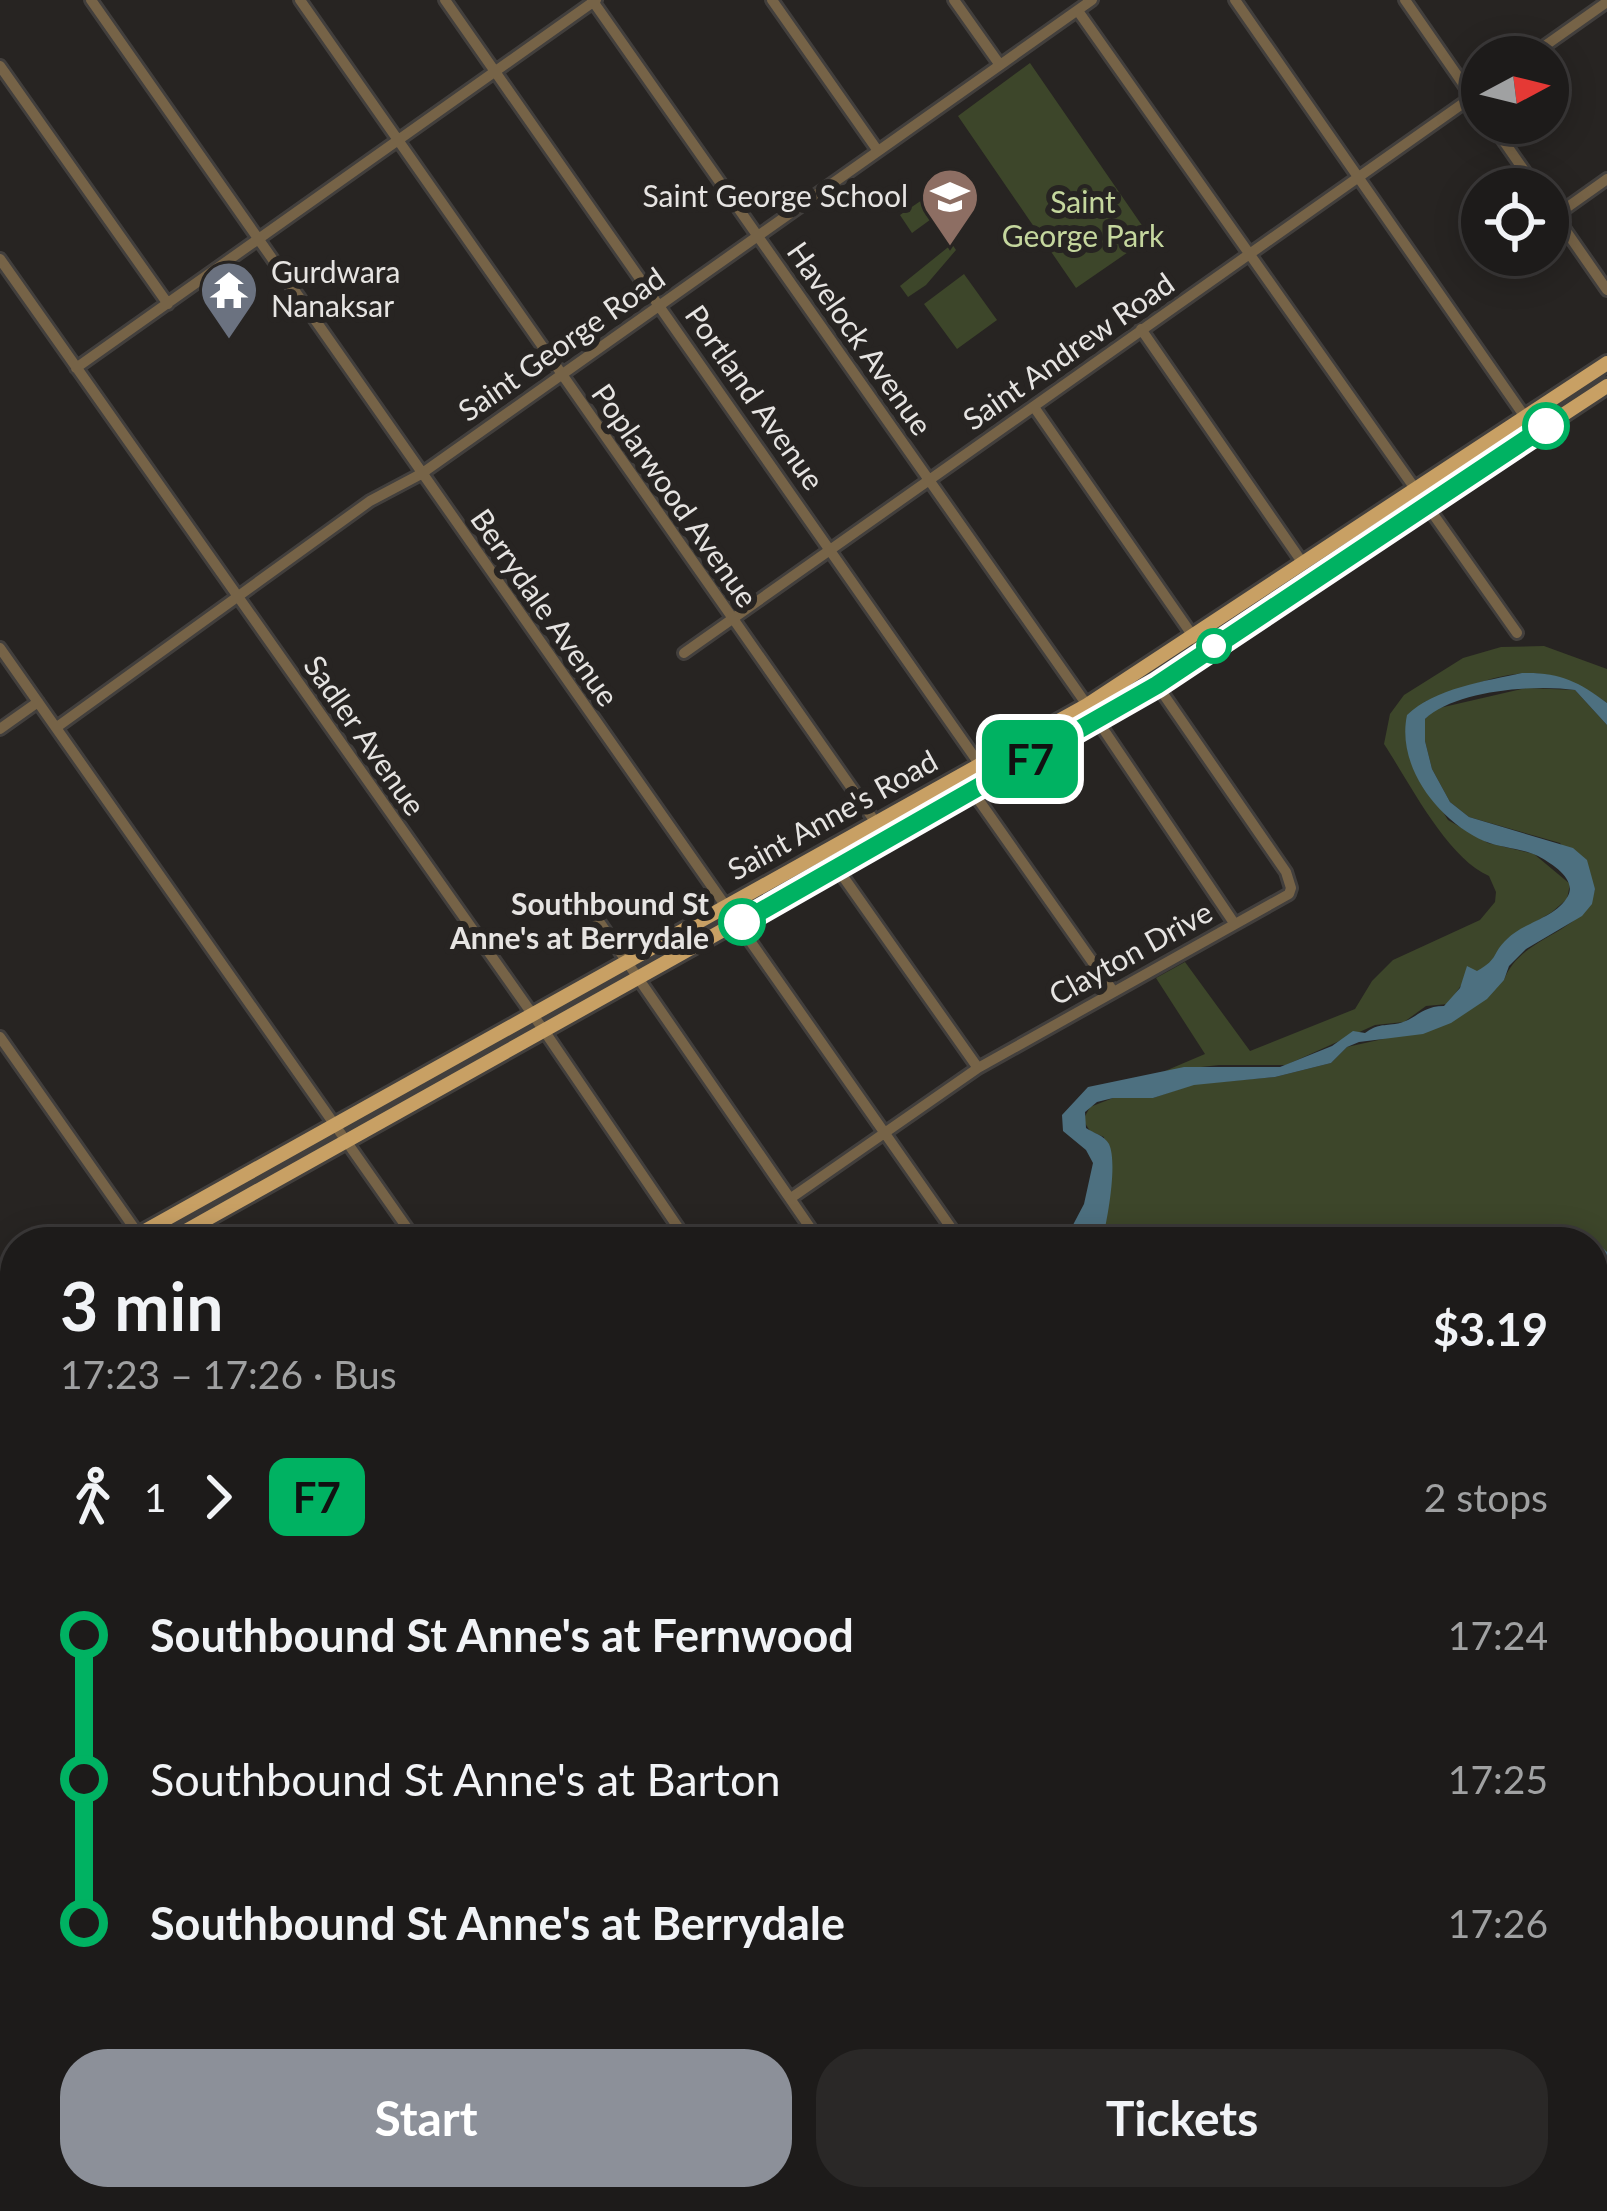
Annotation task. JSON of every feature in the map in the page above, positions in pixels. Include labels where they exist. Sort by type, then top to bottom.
[{"type":"main road","name":"Saint Anne's Road","points":[[159,1227],[1087,705],[1600,367]]},
{"type":"main road","name":"Saint Anne's Road","points":[[193,1227],[1096,722],[1606,388]]},
{"type":"street","name":"Berrydale Avenue","points":[[91,0],[951,1227]]},
{"type":"street","name":"Poplarwood Avenue","points":[[300,0],[887,840]]},
{"type":"street","name":"Portland Avenue","points":[[445,0],[980,765]]},
{"type":"street","points":[[772,0],[878,151]]},
{"type":"street","points":[[954,0],[1000,65]]},
{"type":"street","name":"Saint George Road","points":[[57,727],[370,501],[421,473],[1093,0]]},
{"type":"street","points":[[1235,0],[1525,416],[1527,440]]},
{"type":"street","points":[[1405,0],[1461,73]]},
{"type":"street","points":[[76,368],[594,1]]},
{"type":"street","name":"Havelock Avenue","points":[[594,1],[1234,923]]},
{"type":"street","points":[[1559,36],[1607,2]]},
{"type":"street","points":[[1078,11],[1516,633]]},
{"type":"street","points":[[0,66],[168,304]]},
{"type":"street","name":"Saint Andrew Road","points":[[684,653],[1461,105]]},
{"type":"street","points":[[1569,201],[1607,179]]},
{"type":"street","points":[[1569,235],[1607,290]]},
{"type":"street","name":"Sadler Avenue","points":[[0,259],[678,1227]]},
{"type":"street","points":[[1141,329],[1302,562]]},
{"type":"street","points":[[1600,367],[1606,388]]},
{"type":"street","points":[[1034,407],[1204,652]]},
{"type":"street","points":[[0,648],[407,1227]]},
{"type":"street","name":"Clayton Drive","points":[[791,1198],[978,1068],[1288,894],[1290,882],[1157,685]]},
{"type":"street","points":[[0,729],[38,702]]},
{"type":"street","points":[[974,792],[1113,991]]},
{"type":"street","points":[[837,868],[978,1068]]},
{"type":"street","points":[[585,901],[642,977],[810,1227]]},
{"type":"street","points":[[0,1036],[127,1227]]},
{"type":"green space","name":"Saint George Park","points":[[1030,63],[1150,237],[1076,288],[958,116]]},
{"type":"green space","points":[[922,200],[934,217],[912,233],[900,215]]},
{"type":"green space","points":[[952,244],[956,250],[926,285],[908,297],[900,286]]},
{"type":"green space","points":[[964,274],[997,320],[957,349],[924,304]]},
{"type":"green space","points":[[1544,646],[1607,669],[1607,703],[1582,687],[1538,674],[1474,684],[1424,702],[1412,763],[1448,820],[1488,843],[1534,854],[1570,884],[1567,899],[1507,939],[1493,963],[1462,984],[1448,1004],[1426,1006],[1404,1022],[1375,1025],[1286,1065],[1165,1071],[1205,1054],[1156,978],[1185,962],[1250,1051],[1355,1009],[1372,981],[1393,960],[1480,920],[1495,902],[1496,892],[1489,876],[1473,867],[1444,836],[1384,744],[1390,714],[1404,695],[1463,658],[1501,647]]},
{"type":"green space","points":[[1526,688],[1575,690],[1607,725],[1607,1227],[1104,1227],[1104,1137],[1090,1131],[1083,1120],[1090,1107],[1113,1098],[1153,1098],[1194,1084],[1275,1077],[1331,1063],[1347,1047],[1383,1039],[1504,980],[1524,953],[1566,926],[1589,904],[1595,889],[1560,843],[1469,817],[1450,802],[1432,769],[1425,741],[1425,719],[1435,709]]},
{"type":"water","points":[[1522,673],[1547,674],[1568,679],[1607,703],[1607,725],[1575,690],[1539,688],[1475,695],[1425,719],[1432,769],[1450,802],[1469,817],[1573,848],[1587,860],[1595,889],[1592,904],[1582,916],[1526,949],[1487,999],[1451,1023],[1423,1034],[1359,1042],[1331,1063],[1275,1077],[1194,1085],[1153,1098],[1097,1102],[1085,1112],[1086,1128],[1107,1141],[1111,1153],[1105,1227],[1072,1227],[1084,1204],[1093,1163],[1086,1150],[1063,1131],[1062,1115],[1088,1087],[1184,1067],[1280,1067],[1332,1046],[1353,1031],[1365,1033],[1444,1006],[1460,988],[1467,966],[1477,971],[1484,967],[1514,933],[1563,903],[1570,890],[1561,872],[1531,853],[1467,832],[1437,806],[1415,772],[1405,735],[1407,715],[1432,698]]},
{"type":"bus line","name":"F7","points":[[742,922],[1157,685],[1546,426]]},
{"type":"place","name":"Saint George School","points":[[950,248]]},
{"type":"place","name":"Gurdwara Nanaksar","points":[[229,341]]},
{"type":"place","name":"Southbound St Anne's at Berrydale","points":[[742,922]]}]
